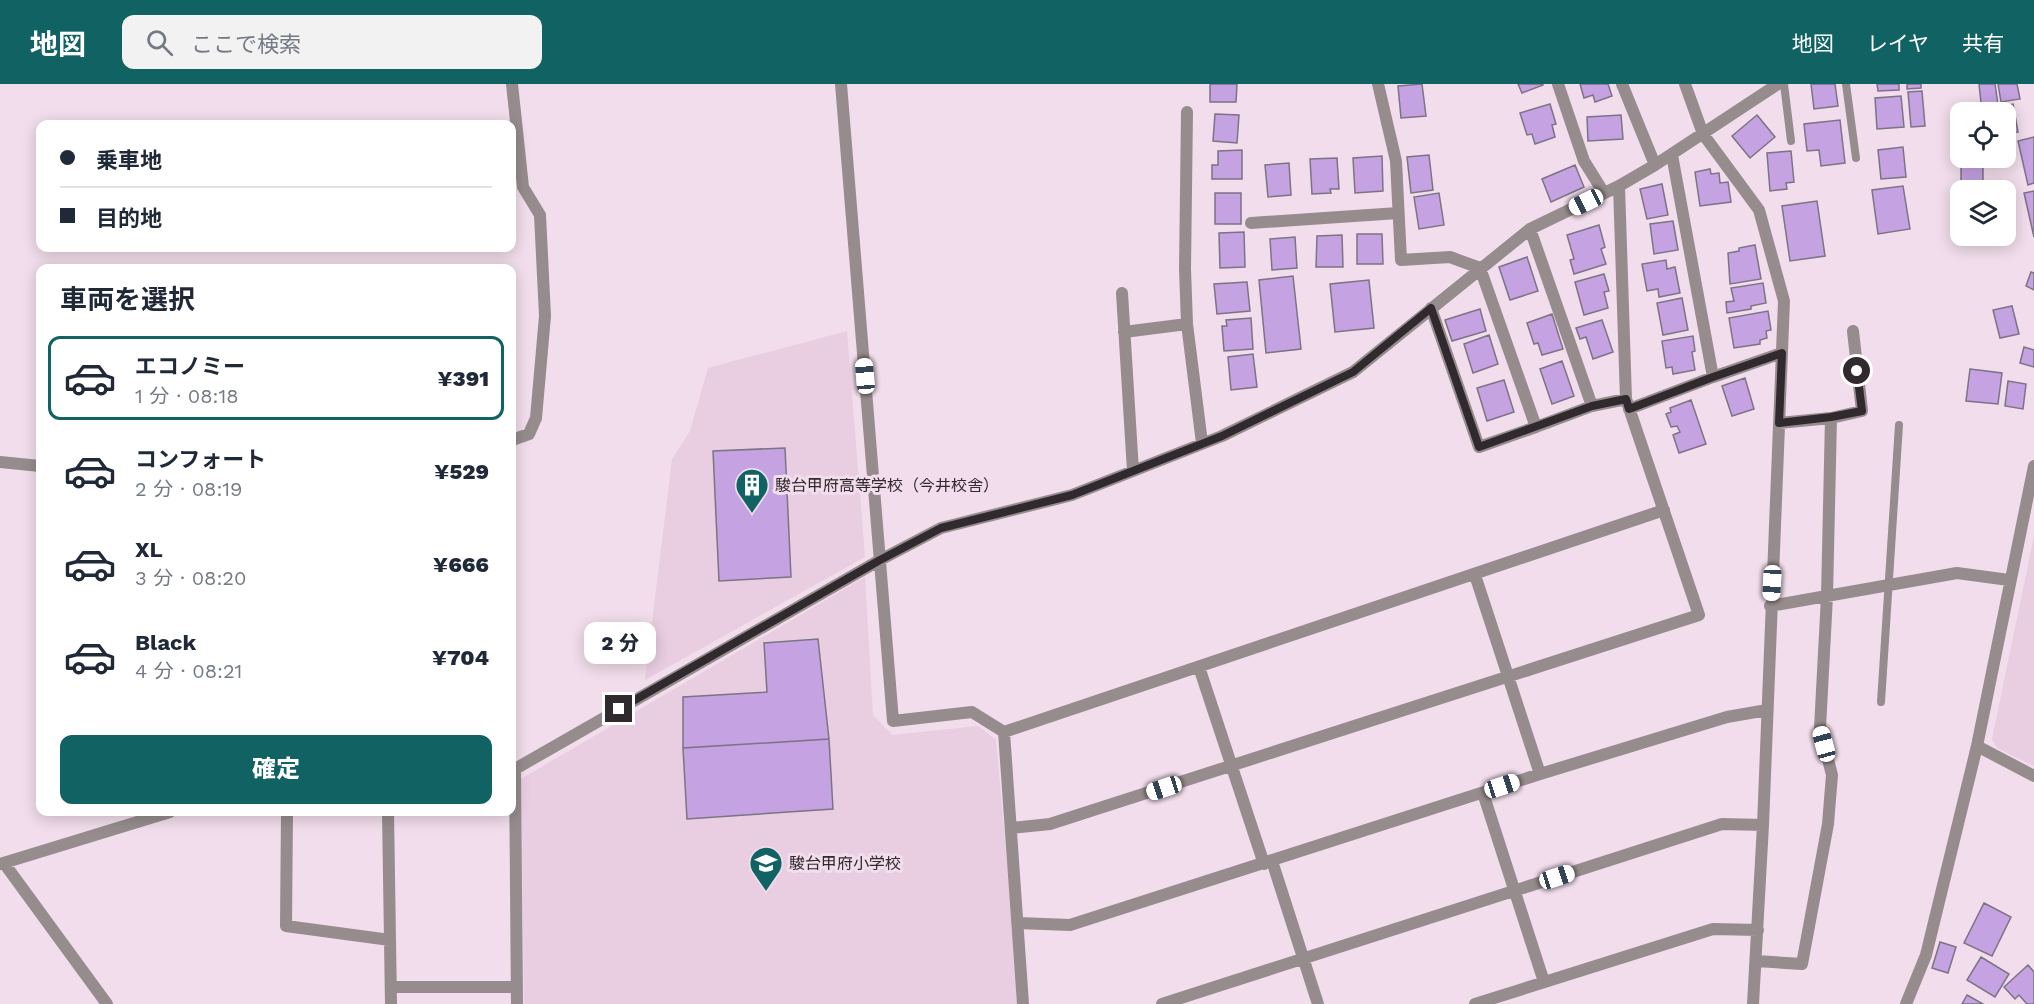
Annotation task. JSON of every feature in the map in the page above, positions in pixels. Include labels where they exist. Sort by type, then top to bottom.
[{"type":"street","points":[[512,84],[524,187],[540,214],[545,316],[536,418],[529,434],[516,439]]},
{"type":"street","points":[[841,84],[893,721],[972,712],[1004,732]]},
{"type":"street","points":[[1378,84],[1396,161],[1401,260],[1450,257],[1480,268]]},
{"type":"street","points":[[1558,84],[1584,161],[1604,193]]},
{"type":"street","points":[[1622,84],[1655,165]]},
{"type":"street","points":[[1685,84],[1703,134],[1759,210],[1784,301],[1763,825],[1753,1004]]},
{"type":"street","points":[[516,767],[880,560],[941,528],[1072,495],[1202,443],[1353,372],[1530,229],[1619,186],[1655,165],[1778,84]]},
{"type":"street","points":[[1187,111],[1185,269],[1187,324],[1202,443]]},
{"type":"street","points":[[1672,155],[1713,377]]},
{"type":"street","points":[[1012,828],[1050,824],[1699,615],[1627,404],[1619,186]]},
{"type":"street","points":[[1251,223],[1398,213]]},
{"type":"street","points":[[1530,229],[1592,406]]},
{"type":"street","points":[[1480,268],[1536,427]]},
{"type":"street","points":[[1122,293],[1133,471]]},
{"type":"street","points":[[1431,308],[1479,447],[1592,406],[1627,404],[1782,353]]},
{"type":"street","points":[[1124,332],[1187,324]]},
{"type":"street","points":[[1779,423],[1862,411],[1853,331]]},
{"type":"street","points":[[1757,961],[1802,964],[1828,824],[1832,775],[1820,728],[1827,596],[1831,417]]},
{"type":"street","points":[[0,462],[36,466]]},
{"type":"street","points":[[1906,1004],[1926,955],[1977,746],[2034,466]]},
{"type":"street","points":[[1004,732],[1664,510]]},
{"type":"street","points":[[1770,606],[1957,573],[2009,580]]},
{"type":"street","points":[[1475,575],[1540,774]]},
{"type":"street","points":[[1199,667],[1232,766],[1318,1004]]},
{"type":"street","points":[[1018,923],[1070,925],[1540,774],[1727,717],[1767,710]]},
{"type":"street","points":[[1004,732],[1023,1004]]},
{"type":"street","points":[[1977,746],[2034,776]]},
{"type":"street","points":[[1483,793],[1544,982]]},
{"type":"street","points":[[107,1004],[2,863],[157,816]]},
{"type":"street","points":[[287,816],[286,926],[390,940]]},
{"type":"street","points":[[388,816],[391,1004]]},
{"type":"street","points":[[514,816],[517,1004]]},
{"type":"street","points":[[1162,1004],[1302,957],[1722,824],[1763,825]]},
{"type":"street","points":[[1475,1004],[1713,929],[1758,930]]},
{"type":"street","points":[[390,987],[517,987]]},
{"type":"lane","points":[[1784,84],[1791,141]]},
{"type":"lane","points":[[1846,84],[1856,158]]},
{"type":"lane","points":[[1881,702],[1899,426]]},
{"type":"shaded area","points":[[847,331],[865,557],[645,680],[672,459],[690,431],[708,368]]},
{"type":"shaded area","points":[[2034,536],[2034,766],[1997,748],[1992,739]]},
{"type":"shaded area","name":"駿台甲府小学校","points":[[865,577],[873,715],[892,735],[978,726],[996,740],[1020,1004],[524,1004],[521,779]]},
{"type":"building","points":[[1210,84],[1237,84],[1236,102],[1210,102]]},
{"type":"building","points":[[1422,84],[1426,116],[1401,118],[1398,86]]},
{"type":"building","points":[[1518,84],[1543,84],[1543,85],[1522,93]]},
{"type":"building","points":[[1580,84],[1608,84],[1612,96],[1595,102],[1593,95],[1584,98]]},
{"type":"building","points":[[1811,84],[1835,84],[1838,106],[1814,109]]},
{"type":"building","points":[[1877,84],[1899,84],[1899,90],[1878,91]]},
{"type":"building","points":[[1907,84],[1921,84],[1921,88],[1907,89]]},
{"type":"building","points":[[1979,84],[1995,84],[1998,102],[1981,102]]},
{"type":"building","points":[[1998,84],[2017,84],[2020,99],[2001,102]]},
{"type":"building","points":[[1922,91],[1925,126],[1911,127],[1908,92]]},
{"type":"building","points":[[1901,96],[1904,127],[1877,129],[1875,98]]},
{"type":"building","points":[[1550,104],[1556,124],[1552,125],[1555,137],[1535,144],[1532,134],[1527,135],[1520,113]]},
{"type":"building","points":[[1215,114],[1239,115],[1237,143],[1213,141]]},
{"type":"building","points":[[1621,115],[1623,139],[1588,141],[1587,117]]},
{"type":"building","points":[[1757,115],[1775,137],[1750,158],[1732,136]]},
{"type":"building","points":[[1840,120],[1845,163],[1821,166],[1819,150],[1807,151],[1804,124]]},
{"type":"building","points":[[2034,137],[2034,183],[2028,185],[2018,141]]},
{"type":"building","points":[[1903,147],[1906,177],[1881,179],[1878,150]]},
{"type":"building","points":[[1242,150],[1242,179],[1212,179],[1212,165],[1218,165],[1218,151]]},
{"type":"building","points":[[1791,151],[1794,182],[1786,183],[1787,189],[1770,191],[1767,153]]},
{"type":"building","points":[[1429,155],[1433,190],[1411,193],[1407,157]]},
{"type":"building","points":[[1382,156],[1383,191],[1355,193],[1353,158]]},
{"type":"building","points":[[1337,158],[1339,189],[1330,189],[1331,193],[1312,194],[1310,159]]},
{"type":"building","points":[[1289,163],[1291,195],[1268,197],[1265,165]]},
{"type":"building","points":[[1575,165],[1584,187],[1551,202],[1542,179]]},
{"type":"building","points":[[1961,168],[1983,168],[1983,180],[1961,180]]},
{"type":"building","points":[[1710,169],[1711,174],[1719,173],[1720,183],[1728,182],[1731,202],[1700,206],[1695,172]]},
{"type":"building","points":[[1662,184],[1668,215],[1647,219],[1640,189]]},
{"type":"building","points":[[1903,186],[1910,229],[1878,234],[1872,190]]},
{"type":"building","points":[[2034,191],[2034,237],[2024,193]]},
{"type":"building","points":[[1215,193],[1241,193],[1241,224],[1215,224]]},
{"type":"building","points":[[1439,193],[1444,225],[1419,229],[1414,197]]},
{"type":"building","points":[[1817,201],[1825,256],[1790,261],[1782,206]]},
{"type":"building","points":[[1673,221],[1678,250],[1654,254],[1650,224]]},
{"type":"building","points":[[1599,225],[1605,247],[1601,249],[1606,264],[1574,274],[1570,260],[1574,259],[1567,235]]},
{"type":"building","points":[[1244,232],[1245,267],[1220,268],[1219,233]]},
{"type":"building","points":[[1357,234],[1382,234],[1383,264],[1357,264]]},
{"type":"building","points":[[1342,235],[1343,267],[1316,267],[1317,236]]},
{"type":"building","points":[[1295,237],[1297,268],[1272,270],[1270,239]]},
{"type":"building","points":[[1755,245],[1761,279],[1730,284],[1728,253]]},
{"type":"building","points":[[1527,257],[1538,291],[1510,300],[1499,267]]},
{"type":"building","points":[[1666,260],[1667,269],[1675,267],[1680,293],[1659,297],[1658,289],[1647,291],[1642,264]]},
{"type":"building","points":[[2031,272],[2034,273],[2034,290],[2026,286]]},
{"type":"building","points":[[1604,274],[1609,291],[1604,292],[1608,308],[1584,315],[1575,282]]},
{"type":"building","points":[[1293,276],[1301,349],[1266,353],[1259,280]]},
{"type":"building","points":[[1369,280],[1374,328],[1335,332],[1330,284]]},
{"type":"building","points":[[1247,282],[1250,311],[1217,314],[1214,284]]},
{"type":"building","points":[[1763,283],[1766,303],[1751,306],[1751,309],[1727,313],[1726,302],[1734,301],[1731,288]]},
{"type":"building","points":[[1682,298],[1688,330],[1663,335],[1657,303]]},
{"type":"building","points":[[2012,306],[2019,334],[2000,338],[1993,310]]},
{"type":"building","points":[[1480,309],[1486,331],[1452,341],[1445,320]]},
{"type":"building","points":[[1768,311],[1771,330],[1766,331],[1767,338],[1760,340],[1760,344],[1734,348],[1729,318]]},
{"type":"building","points":[[1552,314],[1563,349],[1542,355],[1538,343],[1534,344],[1527,323]]},
{"type":"building","points":[[1251,318],[1253,349],[1224,351],[1222,326],[1227,326],[1226,320]]},
{"type":"building","points":[[1602,320],[1613,352],[1593,359],[1586,337],[1580,339],[1576,328]]},
{"type":"building","points":[[1489,335],[1498,364],[1473,373],[1464,344]]},
{"type":"building","points":[[1693,336],[1695,351],[1692,352],[1695,370],[1673,374],[1672,367],[1666,368],[1662,341]]},
{"type":"building","points":[[2024,347],[2034,350],[2034,367],[2020,363]]},
{"type":"building","points":[[1253,354],[1257,387],[1231,390],[1228,357]]},
{"type":"building","points":[[1562,361],[1574,396],[1552,404],[1540,369]]},
{"type":"building","points":[[1970,369],[2002,373],[1998,404],[1966,401]]},
{"type":"building","points":[[1745,378],[1754,409],[1732,416],[1722,386]]},
{"type":"building","points":[[1504,380],[1514,412],[1487,421],[1477,388]]},
{"type":"building","points":[[2008,381],[2026,384],[2023,409],[2005,406]]},
{"type":"building","points":[[1691,400],[1706,444],[1679,453],[1673,435],[1680,432],[1677,426],[1671,427],[1666,414],[1671,412],[1670,408]]},
{"type":"building","name":"駿台甲府高等学校（今井校舎）","points":[[785,448],[791,577],[719,581],[713,451]]},
{"type":"building","points":[[818,639],[829,739],[683,748],[683,697],[767,692],[764,643]]},
{"type":"building","points":[[829,739],[833,809],[687,819],[683,748]]},
{"type":"building","points":[[1984,903],[2011,917],[1992,956],[1964,943]]},
{"type":"building","points":[[1940,942],[1956,947],[1948,973],[1932,968]]},
{"type":"building","points":[[1981,957],[2009,974],[1995,997],[1967,980]]},
{"type":"building","points":[[2028,965],[2034,972],[2034,1004],[2027,1004],[2019,995],[2015,999],[2004,987]]},
{"type":"building","points":[[1967,995],[1983,1004],[1962,1004]]},
{"type":"place","name":"駿台甲府高等学校（今井校舎）","points":[[752,514]]},
{"type":"place","name":"駿台甲府小学校","points":[[766,892]]},
{"type":"route","points":[[619,709],[880,560],[941,528],[1072,495],[1222,436],[1353,372],[1431,308],[1479,447],[1592,406],[1626,399],[1629,409],[1782,353],[1779,423],[1862,411],[1857,371]]}]
